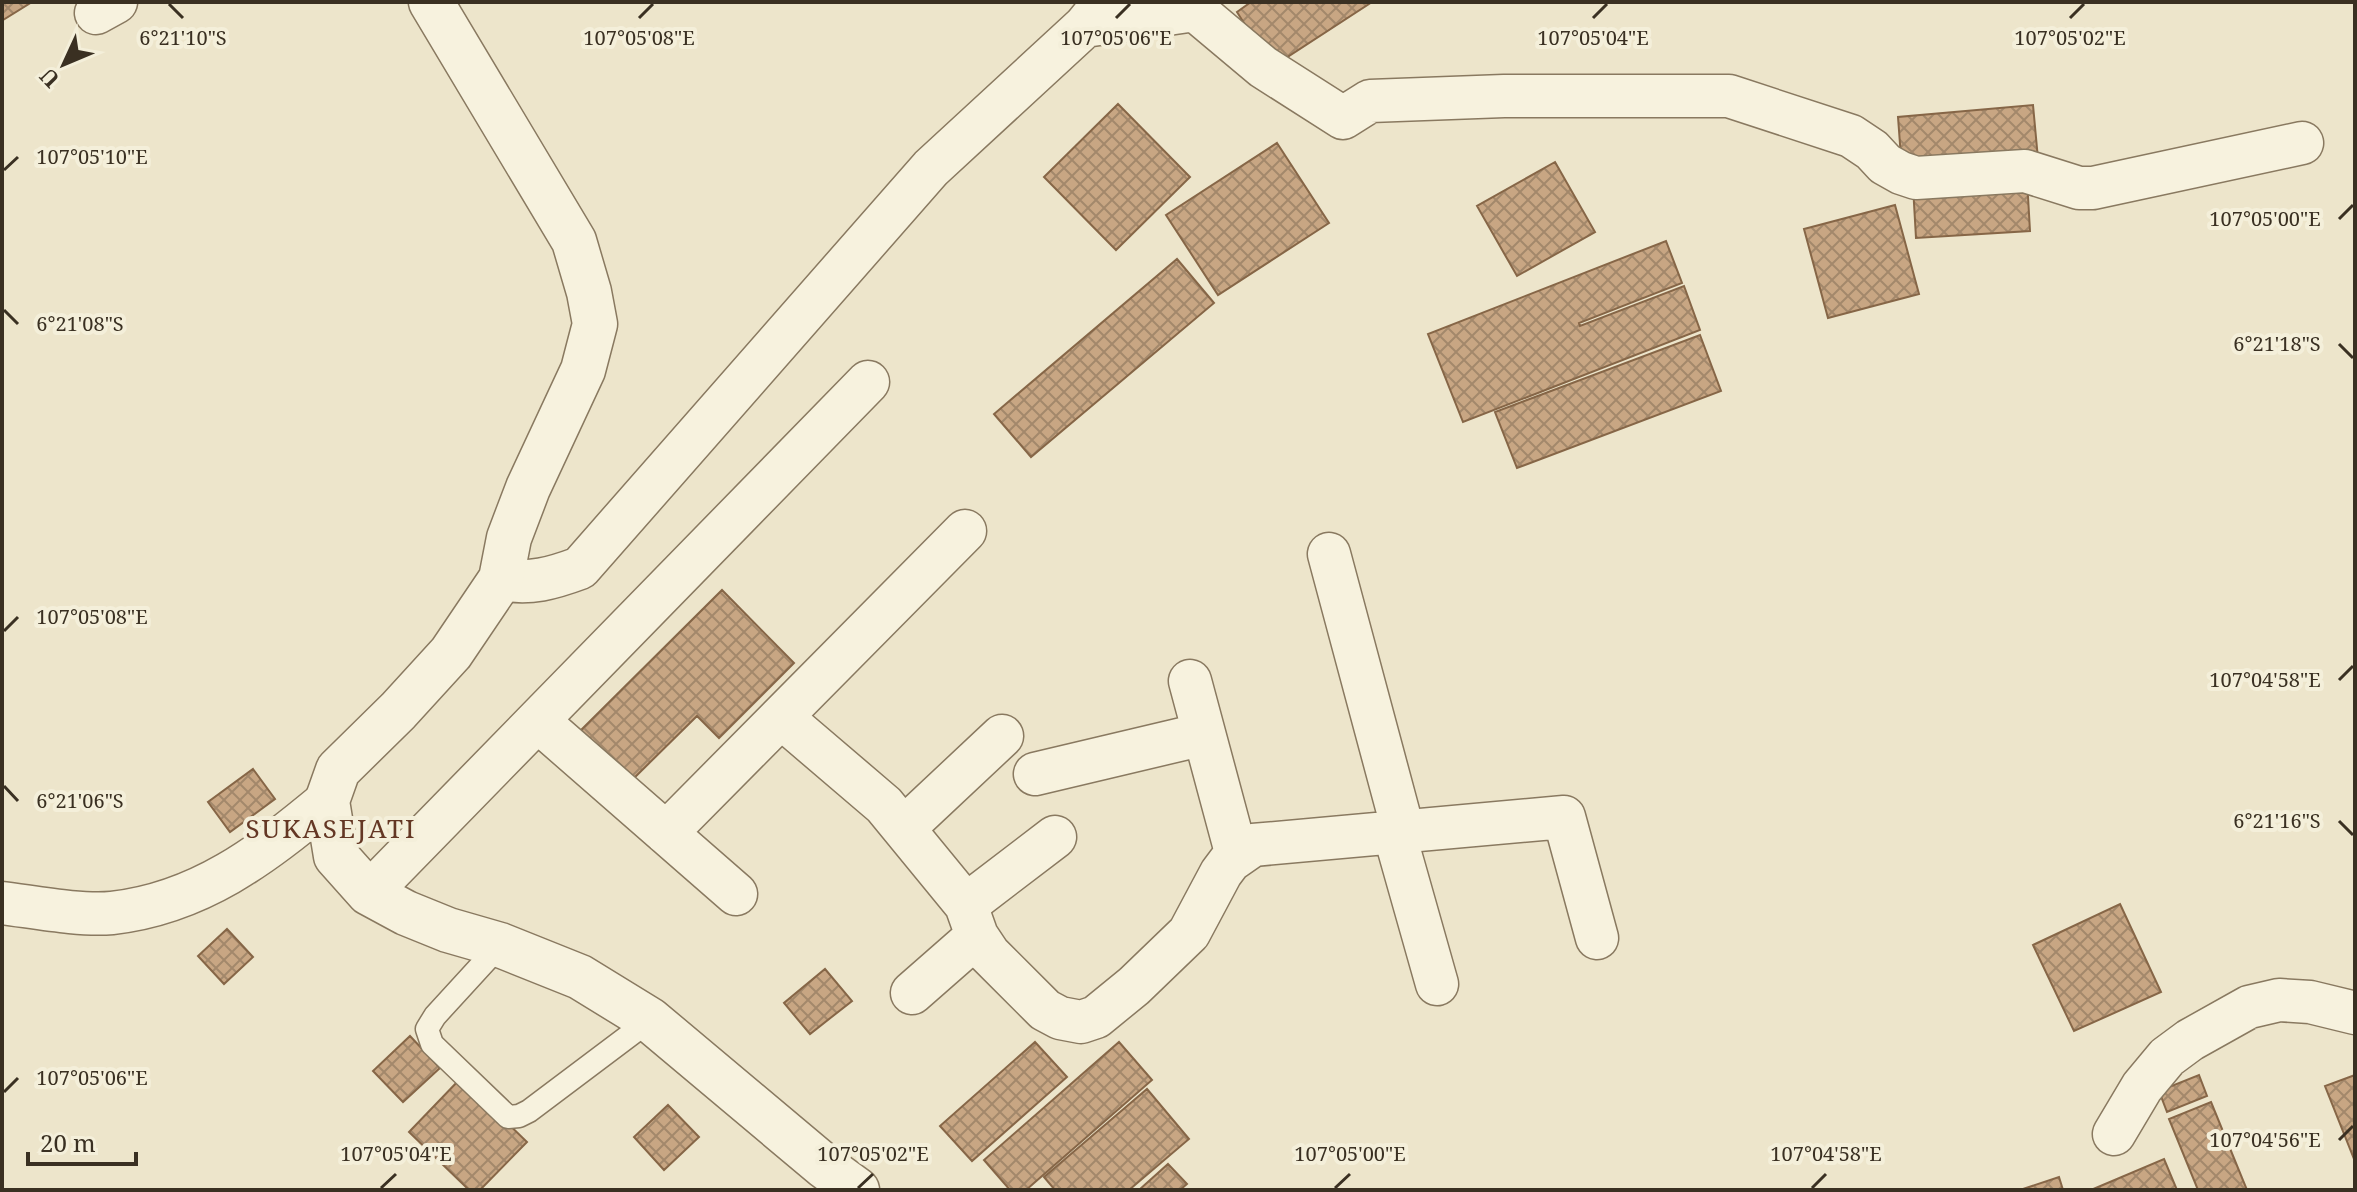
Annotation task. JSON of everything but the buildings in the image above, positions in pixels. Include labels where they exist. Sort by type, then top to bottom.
[{"type":"street","points":[[431,2],[574,241],[595,324],[583,370],[528,488],[509,538],[501,579],[451,653],[338,770],[327,801],[336,856],[369,893],[406,913],[448,930],[500,945],[580,977],[650,1020],[857,1190]]},
{"type":"street","points":[[501,579],[526,582],[548,580],[580,568],[931,168],[1095,14],[1195,10],[1263,67],[1343,118],[1370,101],[1504,96],[1729,96],[1851,136],[1872,150],[1885,164],[1916,178],[2025,171],[2079,188],[2093,188],[2302,143]]},
{"type":"street","points":[[369,893],[868,382]]},
{"type":"street","points":[[666,833],[965,531]]},
{"type":"street","points":[[1329,554],[1437,984]]},
{"type":"street","points":[[1190,681],[1237,856]]},
{"type":"street","points":[[781,717],[884,805],[972,920],[989,954],[1045,1010],[1060,1018],[1081,1022],[1096,1017],[1134,986],[1189,933],[1221,873],[1253,845],[1564,817],[1597,938]]},
{"type":"street","points":[[539,722],[736,894]]},
{"type":"street","points":[[1035,774],[1204,734]]},
{"type":"street","points":[[904,828],[1002,736]]},
{"type":"street","points":[[2,903],[111,913],[163,902],[213,884],[268,850],[327,801]]},
{"type":"street","points":[[912,993],[972,920],[1055,837]]},
{"type":"street","points":[[2114,1134],[2142,1087],[2167,1057],[2190,1040],[2249,1007],[2279,1000],[2310,1002],[2355,1013]]},
{"type":"lane","points":[[500,945],[435,1016],[427,1029],[432,1044],[508,1117],[529,1111],[650,1020]]},
{"type":"district","name":"SUKASEJATI","points":[[331,828]]}]
